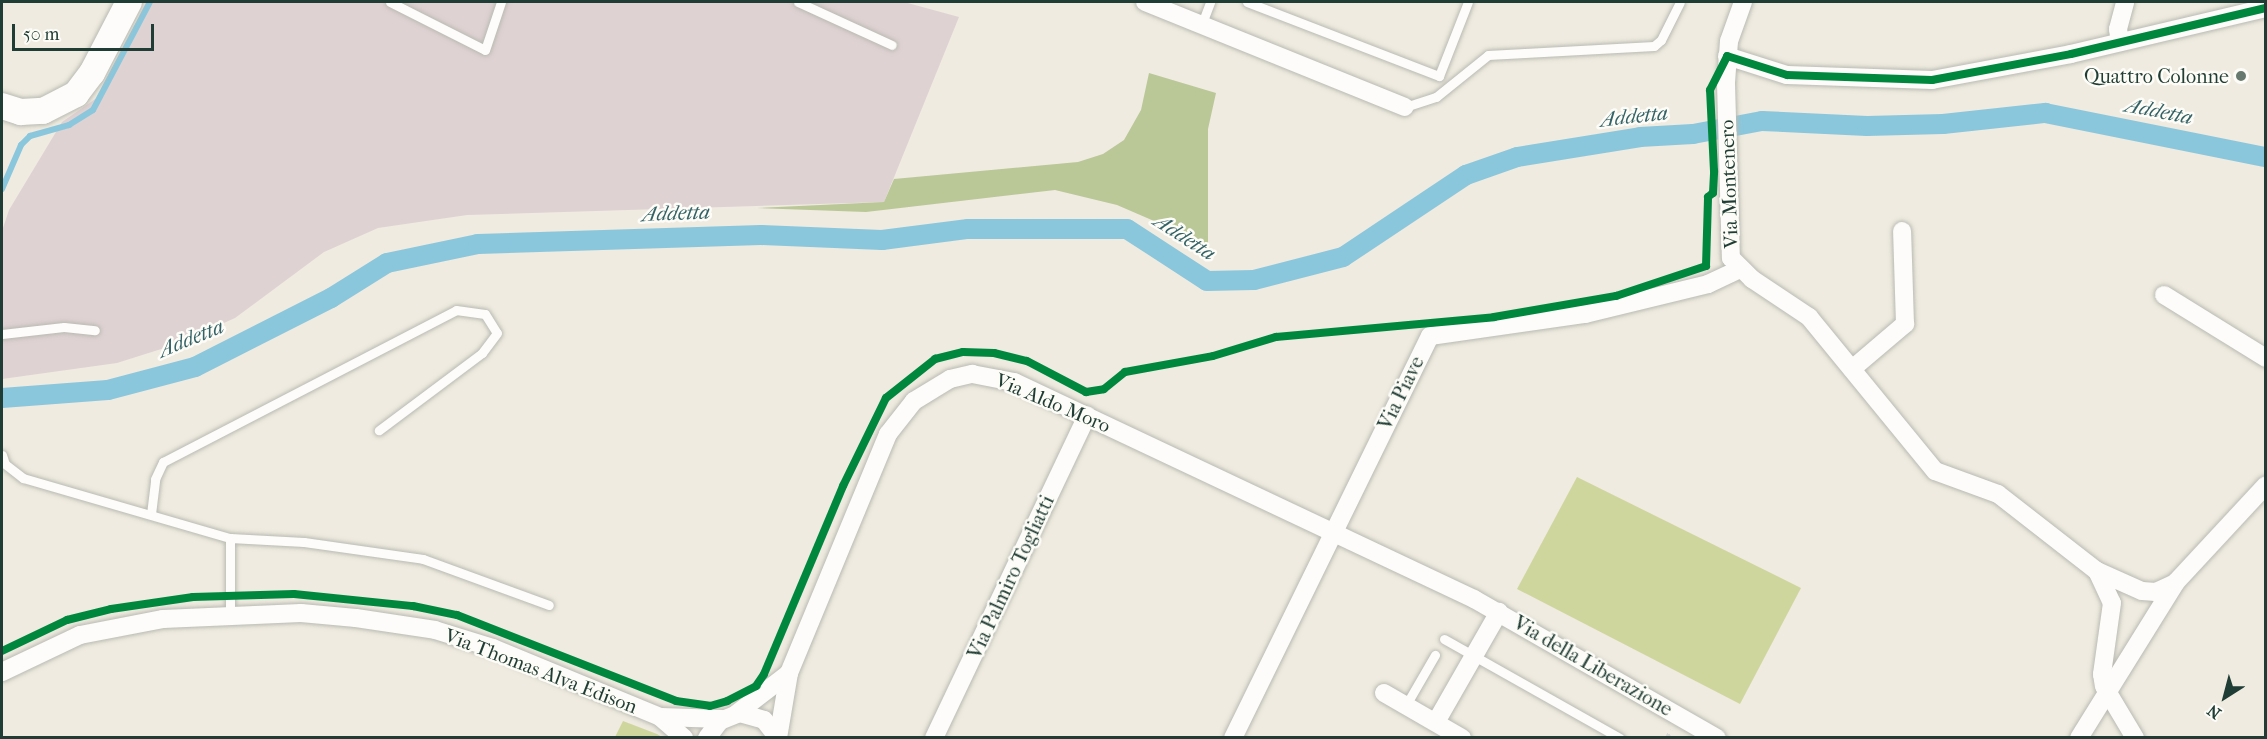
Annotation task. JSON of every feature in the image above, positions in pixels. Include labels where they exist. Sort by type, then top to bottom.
[{"type":"street","points":[[2,106],[21,112],[43,111],[77,93],[92,73],[129,2]]},
{"type":"street","points":[[1145,2],[1405,107]]},
{"type":"street","name":"Via Montenero","points":[[1743,2],[1727,56],[1727,170],[1731,258],[1740,268],[1794,303],[1918,450],[1943,476],[1972,482],[2026,513],[2097,571]]},
{"type":"street","points":[[2120,42],[2118,29],[2125,2]]},
{"type":"street","points":[[1727,56],[1786,75],[1878,81],[1932,80],[2120,42],[2265,8]]},
{"type":"street","points":[[1852,369],[1905,324],[1902,231]]},
{"type":"street","name":"Via Piave","points":[[1233,738],[1430,336],[1585,314],[1708,285],[1740,268]]},
{"type":"street","points":[[2164,295],[2265,358]]},
{"type":"street","name":"Via Aldo Moro","points":[[778,738],[789,673],[888,434],[914,400],[950,379],[972,374],[994,375],[1334,532]]},
{"type":"street","name":"Via Palmiro Togliatti","points":[[934,738],[1087,416]]},
{"type":"street","points":[[2079,738],[2176,582],[2265,485]]},
{"type":"street","name":"Via della Liberazione","points":[[1334,532],[1499,612],[1718,738]]},
{"type":"street","points":[[2097,571],[2142,591],[2156,592],[2176,582]]},
{"type":"street","points":[[2097,571],[2112,603],[2102,674],[2107,693],[2135,738]]},
{"type":"street","name":"Via della Liberazione","points":[[1436,722],[1499,612]]},
{"type":"street","name":"Via Thomas Alva Edison","points":[[2,672],[80,636],[115,626],[230,614],[301,613],[435,630],[493,648],[660,717],[695,721],[729,716],[764,720],[778,738]]},
{"type":"street","points":[[707,738],[729,716],[789,673]]},
{"type":"street","points":[[1384,693],[1462,738]]},
{"type":"street","name":"Via Thomas Alva Edison","points":[[660,717],[684,738]]},
{"type":"lane","points":[[390,2],[485,50],[501,2]]},
{"type":"lane","points":[[798,2],[892,45]]},
{"type":"lane","points":[[1201,26],[1210,2]]},
{"type":"lane","points":[[1246,2],[1439,76],[1468,2]]},
{"type":"lane","points":[[1405,107],[1436,97],[1488,55],[1654,46],[1661,40],[1680,2]]},
{"type":"lane","points":[[151,514],[155,479],[163,462],[456,310],[485,314],[497,333],[482,353],[379,430]]},
{"type":"lane","points":[[2,334],[64,327],[95,330]]},
{"type":"lane","points":[[2,455],[5,464],[23,478],[230,538],[304,542],[423,559],[549,605]]},
{"type":"lane","points":[[230,538],[230,614]]},
{"type":"lane","points":[[1444,639],[1620,738]]},
{"type":"lane","points":[[1406,705],[1436,655]]},
{"type":"shaded area","points":[[146,2],[904,2],[959,17],[884,202],[467,215],[378,228],[324,252],[235,318],[177,344],[117,363],[2,379],[2,231],[9,210],[62,122],[101,95]]},
{"type":"green space","points":[[1149,73],[1216,93],[1208,129],[1208,257],[1161,224],[1117,205],[1055,190],[866,212],[757,208],[884,202],[894,179],[1078,162],[1103,154],[1124,140],[1141,110]]},
{"type":"green space","points":[[1577,477],[1801,588],[1740,704],[1517,589]]},
{"type":"green space","points":[[623,721],[657,734],[662,737],[615,737]]},
{"type":"waterway","points":[[2,189],[21,145],[30,136],[69,125],[93,110],[150,2]]},
{"type":"waterway","name":"Addetta","points":[[2,398],[108,390],[195,367],[331,298],[387,263],[478,244],[761,235],[882,240],[968,229],[1127,229],[1207,281],[1254,280],[1343,257],[1466,175],[1517,157],[1640,137],[1693,134],[1762,121],[1867,126],[1943,124],[2045,113],[2266,157]]},
{"type":"cycle path","points":[[2,651],[67,620],[111,609],[193,597],[294,594],[413,606],[457,615],[676,701],[710,706],[727,701],[756,686],[764,674],[843,486],[886,398],[935,359],[963,352],[994,353],[1027,361],[1086,392],[1104,389],[1125,372],[1213,356],[1276,337],[1494,317],[1616,296],[1706,266],[1708,197],[1713,193],[1714,171],[1710,90],[1727,56],[1787,75],[1932,80],[2071,54],[2266,8]]},
{"type":"place","name":"Quattro Colonne","points":[[2241,76]]}]
